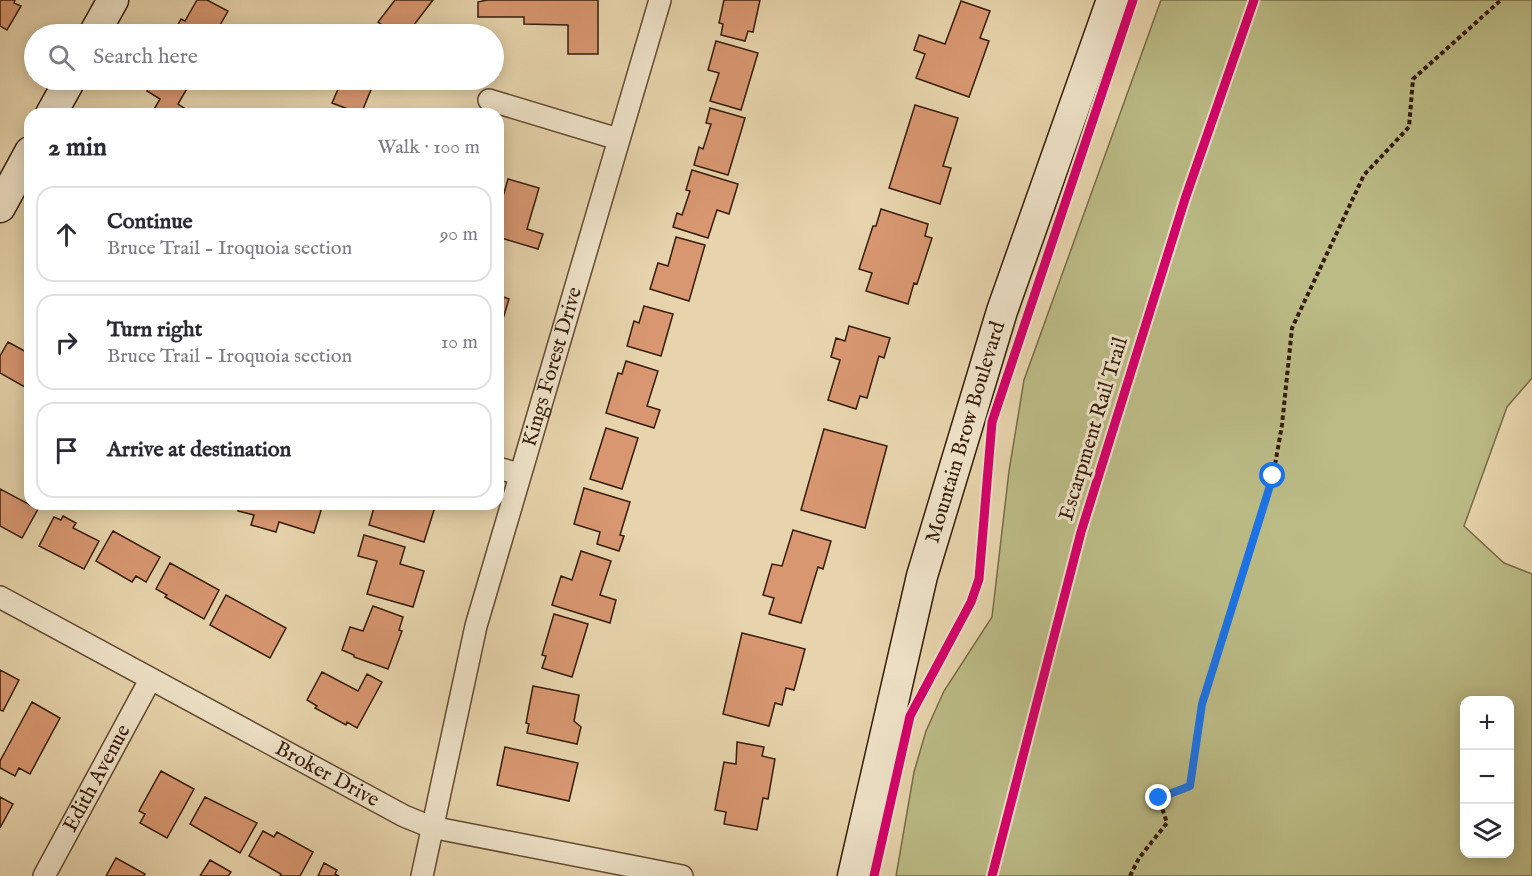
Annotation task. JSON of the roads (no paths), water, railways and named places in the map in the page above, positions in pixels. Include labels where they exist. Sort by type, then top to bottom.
[{"type":"main road","points":[[100,24],[113,0]]},
{"type":"main road","name":"Mountain Brow Boulevard","points":[[853,876],[922,576],[1002,311],[1112,0]]},
{"type":"main road","points":[[54,108],[64,90]]},
{"type":"main road","points":[[0,207],[24,163]]},
{"type":"street","name":"Kings Forest Drive","points":[[422,876],[476,627],[519,474],[660,0]]},
{"type":"street","points":[[489,100],[618,139]]},
{"type":"street","points":[[504,470],[519,474]]},
{"type":"street","name":"Broker Drive","points":[[0,597],[404,816],[431,827],[682,876]]},
{"type":"street","name":"Edith Avenue","points":[[44,876],[150,680]]}]
